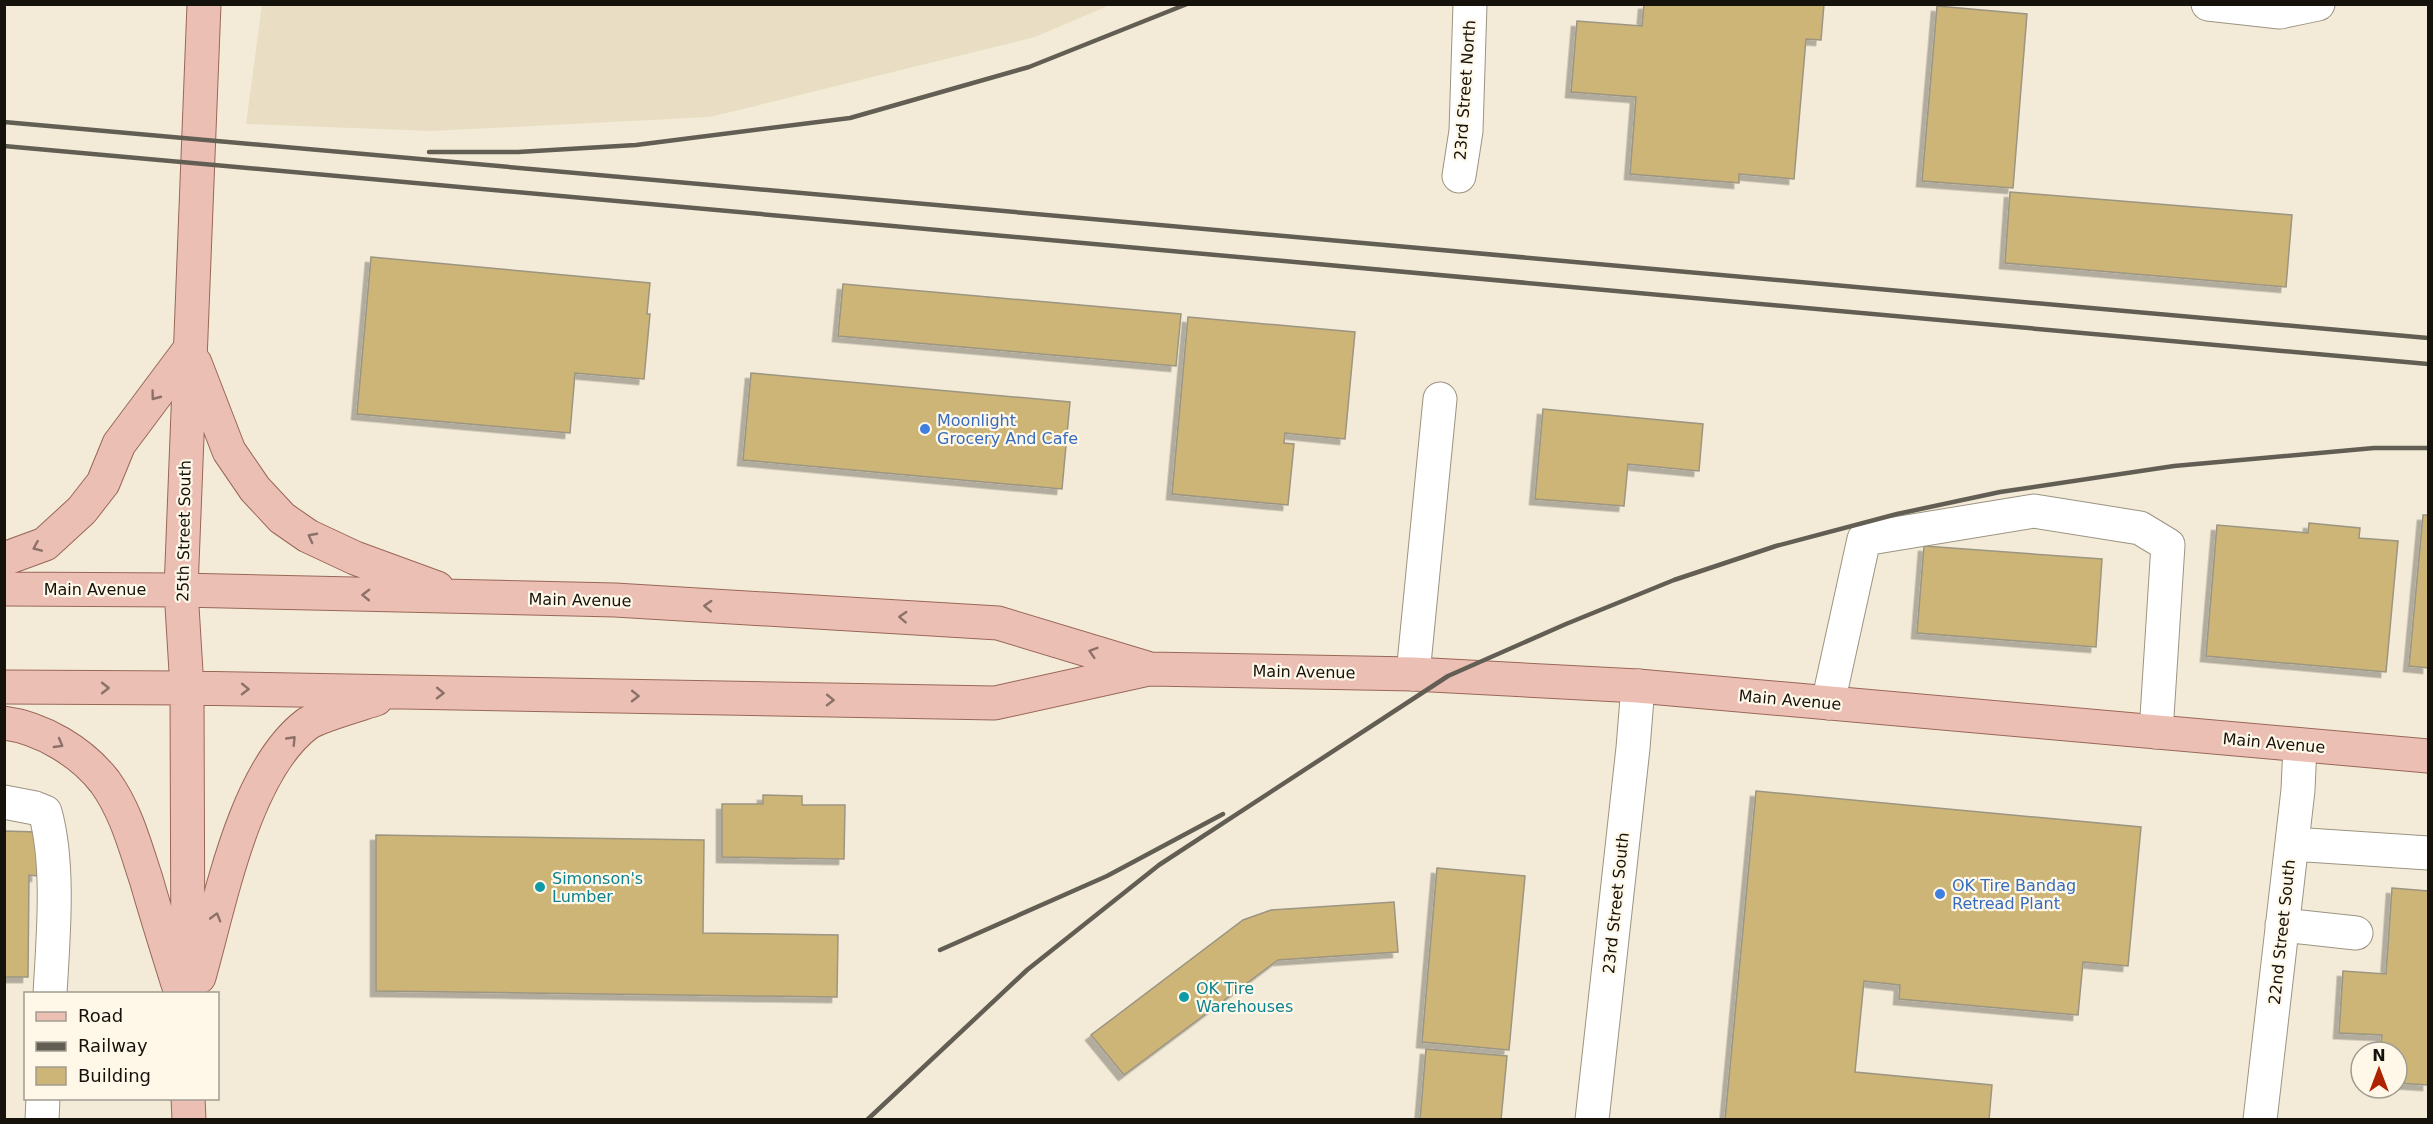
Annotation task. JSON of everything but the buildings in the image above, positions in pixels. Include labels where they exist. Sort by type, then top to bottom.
[{"type":"main road","name":"25th Street South","points":[[188,992],[187,688],[181,590],[204,4]]},
{"type":"main road","points":[[4,559],[45,544],[82,510],[103,483],[119,444],[190,349]]},
{"type":"main road","points":[[190,349],[229,452],[255,489],[282,518],[308,536],[356,558],[464,597]]},
{"type":"main road","name":"Main Avenue","points":[[4,589],[181,590],[615,600],[998,623],[1149,669]]},
{"type":"main road","name":"Main Avenue","points":[[4,687],[187,688],[995,703],[1149,669],[1413,674],[1638,686],[2428,756]]},
{"type":"main road","points":[[194,992],[241,831],[259,784],[280,752],[309,723],[397,692]]},
{"type":"main road","points":[[4,723],[16,725],[49,738],[78,755],[105,782],[129,826],[182,992]]},
{"type":"main road","points":[[188,1100],[189,1119]]},
{"type":"street","name":"23rd Street North","points":[[1459,176],[1466,131],[1470,4]]},
{"type":"street","points":[[2208,4],[2280,12],[2318,4]]},
{"type":"street","points":[[1413,674],[1440,399]]},
{"type":"street","points":[[1828,703],[1864,539],[2034,511],[2140,528],[2168,545],[2156,732]]},
{"type":"street","name":"23rd Street South","points":[[1592,1119],[1638,686]]},
{"type":"street","name":"22nd Street South","points":[[2260,1119],[2292,844],[2300,745]]},
{"type":"street","points":[[4,802],[45,812],[50,832],[54,922],[50,992]]},
{"type":"street","points":[[2292,844],[2428,853]]},
{"type":"street","points":[[2282,925],[2356,933]]},
{"type":"street","points":[[42,1119],[43,1100]]},
{"type":"shaded area","points":[[262,4],[1110,5],[1035,37],[710,117],[432,131],[246,124]]},
{"type":"railway","points":[[429,152],[518,152],[636,145],[850,118],[1029,67],[1187,4]]},
{"type":"railway","points":[[4,122],[2428,338]]},
{"type":"railway","points":[[4,146],[2428,364]]},
{"type":"railway","points":[[867,1120],[1027,970],[1159,865],[1448,676],[1566,624],[1674,580],[1776,546],[1897,514],[2000,492],[2174,466],[2374,448],[2428,448]]},
{"type":"railway","points":[[940,950],[1107,876],[1223,814]]},
{"type":"place","name":"Moonlight Grocery And Cafe","points":[[925,429]]},
{"type":"place","name":"Simonson's Lumber","points":[[540,887]]},
{"type":"place","name":"OK Tire Bandag Retread Plant","points":[[1940,894]]},
{"type":"place","name":"OK Tire Warehouses","points":[[1184,997]]}]
